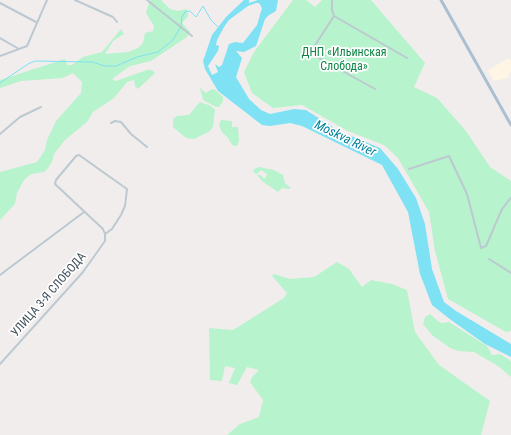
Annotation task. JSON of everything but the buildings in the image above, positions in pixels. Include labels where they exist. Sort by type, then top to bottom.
[{"type":"main road","points":[[441,0],[511,125]]},
{"type":"street","points":[[0,56],[27,46],[36,22],[47,0]]},
{"type":"street","points":[[75,0],[113,17],[117,22]]},
{"type":"street","points":[[147,0],[192,36]]},
{"type":"street","points":[[332,0],[332,10],[334,16],[407,58]]},
{"type":"street","points":[[0,3],[36,22]]},
{"type":"street","points":[[334,16],[310,53],[375,89]]},
{"type":"street","points":[[0,38],[19,49]]},
{"type":"street","points":[[0,134],[20,117],[41,107]]},
{"type":"street","points":[[111,123],[115,121],[121,122],[131,134],[147,147]]},
{"type":"street","points":[[79,155],[127,189],[125,206],[121,215],[112,229],[105,234],[103,229],[55,184],[56,180],[76,156],[79,155]]},
{"type":"street","points":[[408,169],[449,156],[468,194],[481,248],[486,246],[502,209],[511,198]]},
{"type":"street","points":[[0,275],[84,212]]},
{"type":"street","name":"УЛИЦА 3-Я СЛОБОДА","points":[[0,364],[83,272],[101,248],[105,241],[105,234]]},
{"type":"street","points":[[488,259],[511,273]]},
{"type":"shaded area","points":[[509,58],[511,61],[511,70],[508,78],[494,81],[488,70]]},
{"type":"green space","points":[[150,0],[161,0],[170,9],[178,11],[187,9],[188,16],[182,23],[190,32],[187,37],[151,61],[130,66],[112,79],[116,81],[147,70],[152,70],[155,73],[138,89],[135,86],[134,80],[127,82],[114,98],[93,112],[87,122],[65,140],[54,154],[52,162],[44,172],[31,174],[24,180],[17,193],[15,204],[0,220],[0,172],[37,162],[45,150],[47,140],[56,121],[81,93],[82,82],[73,73],[63,78],[21,81],[0,88],[0,80],[65,59],[67,65],[72,65],[83,57],[102,52],[121,29],[124,34],[113,41],[105,54],[128,52],[138,48],[143,43],[145,33],[153,31],[154,26],[146,13]]},
{"type":"green space","name":"ДНП «Ильинская Слобода»","points":[[293,0],[306,0],[315,7],[322,0],[371,0],[425,63],[414,87],[437,98],[466,131],[490,167],[511,181],[511,331],[506,332],[448,299],[435,251],[429,212],[398,158],[384,145],[348,131],[302,105],[273,108],[252,93],[244,72],[254,52]]},
{"type":"green space","points":[[200,88],[206,93],[214,89],[223,97],[223,101],[219,107],[216,107],[203,100]]},
{"type":"green space","points":[[200,102],[211,106],[215,110],[213,127],[210,131],[194,139],[186,138],[173,127],[173,119],[177,116],[189,115]]},
{"type":"green space","points":[[221,120],[232,121],[232,127],[238,127],[239,141],[237,146],[232,145],[222,132],[219,125]]},
{"type":"green space","points":[[259,167],[274,170],[283,175],[285,183],[290,187],[290,189],[282,188],[278,192],[262,181],[257,175],[260,175],[265,179],[267,174],[261,170],[257,174],[253,172],[254,169]]},
{"type":"green space","points":[[337,262],[349,269],[362,287],[371,280],[392,284],[407,290],[415,332],[439,365],[490,401],[481,435],[227,435],[240,424],[259,417],[263,400],[250,382],[252,377],[259,370],[247,367],[237,385],[229,383],[235,368],[225,366],[222,381],[210,380],[209,328],[233,330],[284,298],[287,293],[272,276],[274,274],[290,279],[314,277]]},
{"type":"green space","points":[[430,314],[439,322],[449,322],[487,346],[492,355],[500,354],[511,361],[511,377],[498,366],[474,352],[459,351],[450,348],[432,335],[423,324],[425,317]]},
{"type":"water","name":"Moskva River","points":[[244,0],[249,0],[249,3],[258,0],[278,0],[276,11],[265,19],[256,46],[244,52],[236,51],[242,58],[236,77],[249,99],[261,110],[270,114],[294,109],[306,110],[339,131],[380,148],[398,169],[416,198],[425,224],[432,269],[444,302],[456,311],[511,344],[511,357],[485,344],[432,305],[420,274],[408,212],[382,165],[302,126],[290,123],[270,126],[262,125],[218,91],[205,69],[203,61],[212,35],[226,17]],"holes":[[[259,3],[262,8],[257,25],[243,43],[235,42],[229,44],[222,65],[219,67],[215,64],[218,72],[212,75],[208,66],[218,51],[219,46],[216,45],[217,40],[224,27],[229,20],[248,6]]]},
{"type":"waterway","points":[[0,83],[35,61],[92,62],[105,66],[116,66],[137,57],[158,52],[173,40],[181,26],[182,17],[185,12],[190,11],[196,17],[203,6],[211,20],[218,27]]}]
